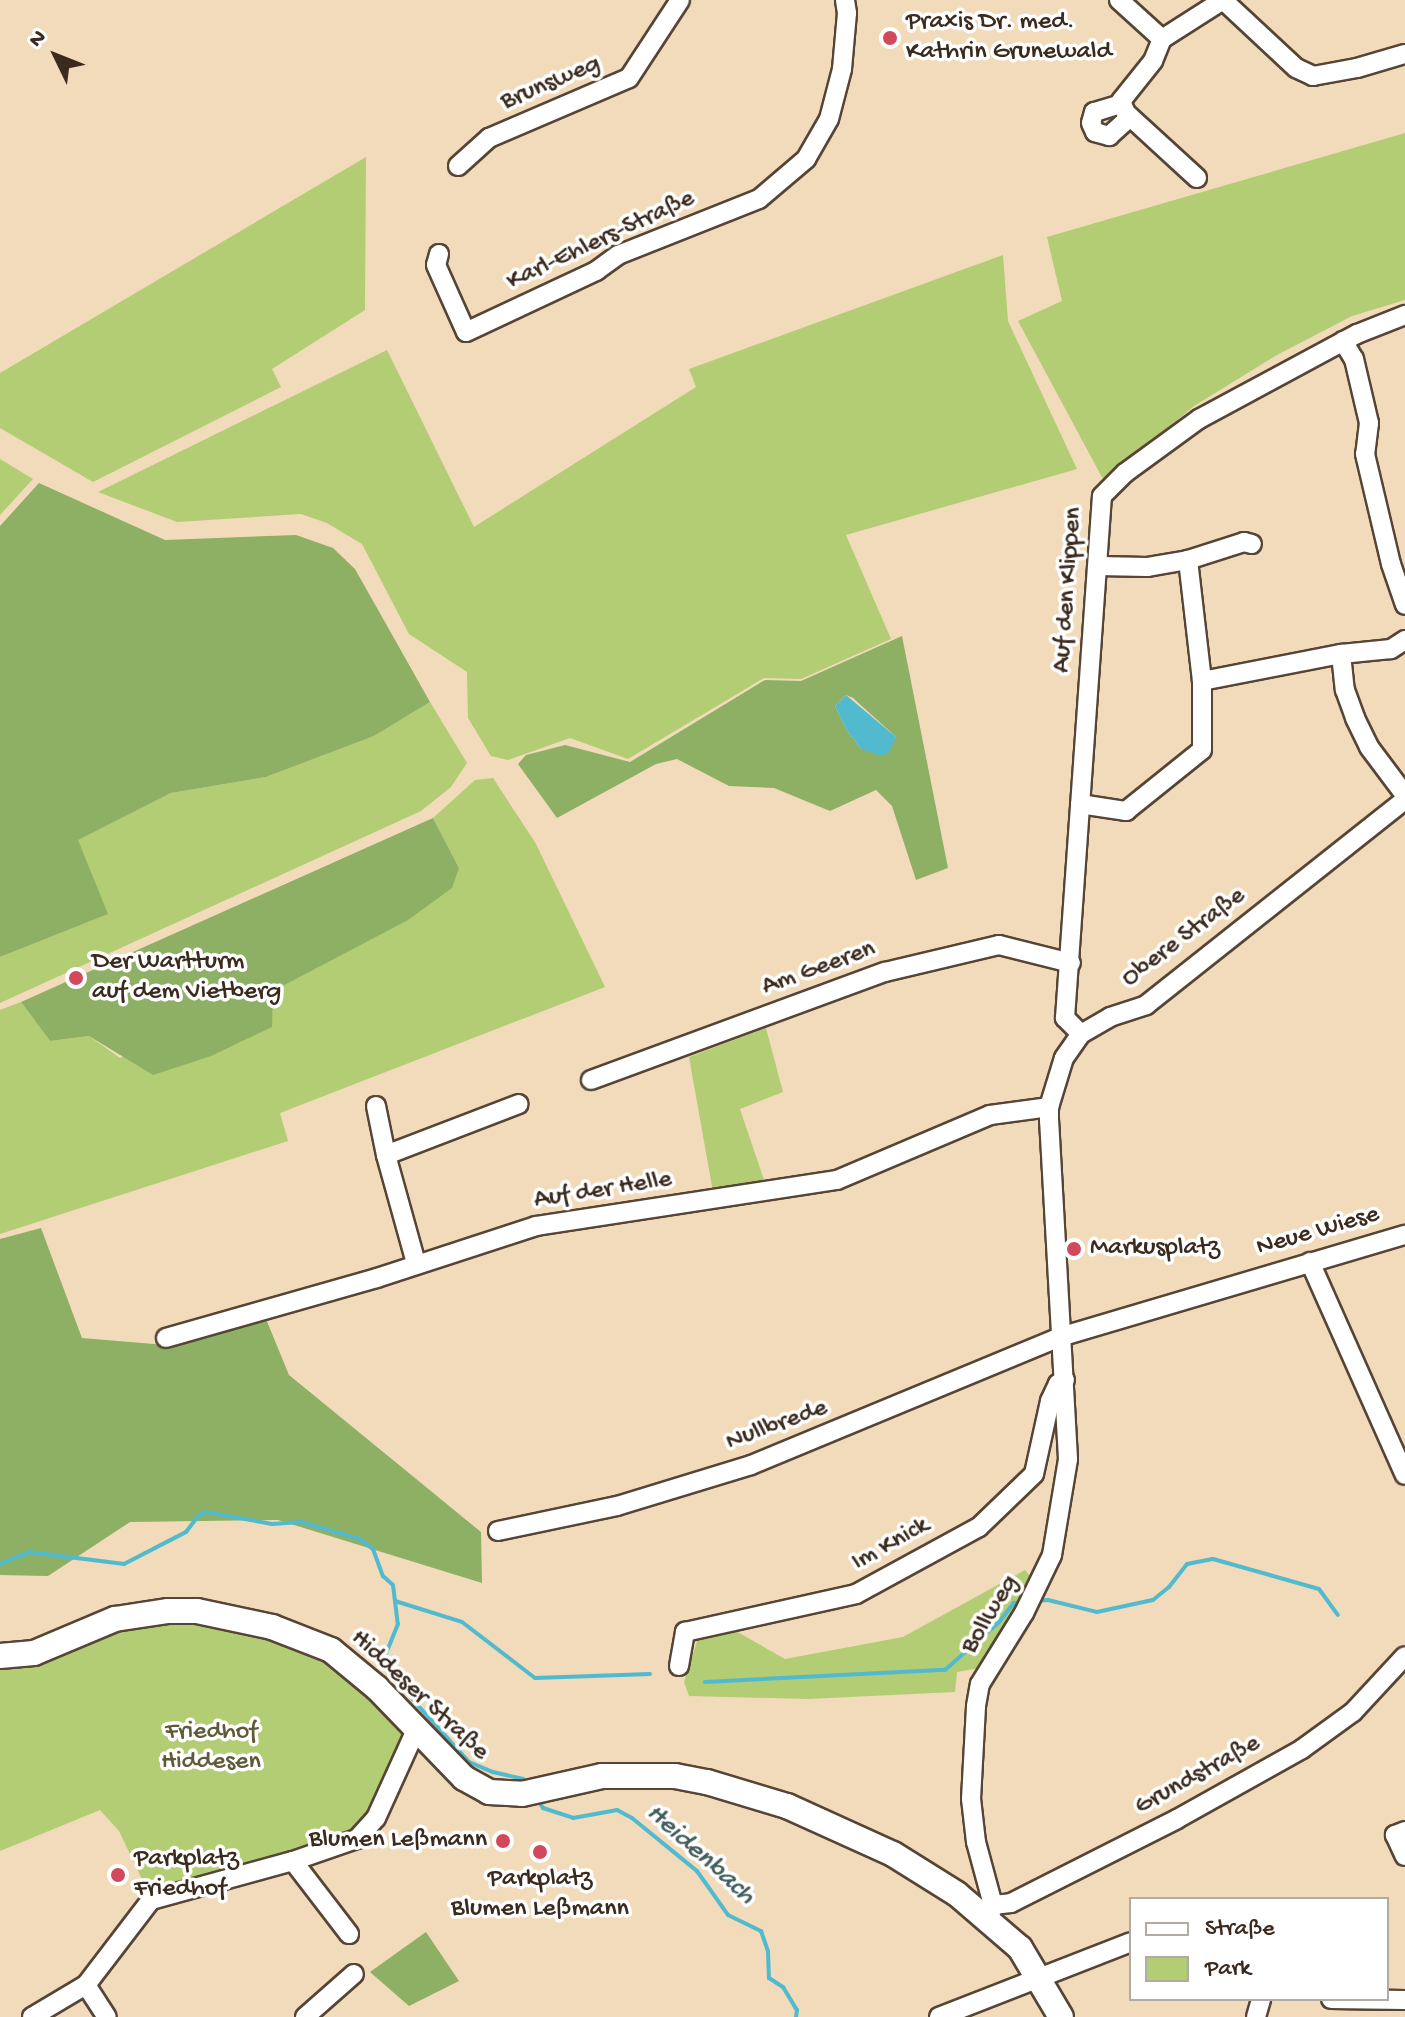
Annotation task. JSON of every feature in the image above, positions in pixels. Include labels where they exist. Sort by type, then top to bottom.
[{"type":"main road","name":"Hiddeser Straße","points":[[0,1656],[34,1653],[133,1615],[197,1611],[272,1627],[331,1650],[377,1688],[416,1730],[475,1785],[505,1795],[602,1776],[675,1776],[707,1782],[787,1806],[893,1854],[991,1912],[1020,1948],[1061,2017]]},
{"type":"street","name":"Brunsweg","points":[[458,166],[489,138],[562,110],[629,78],[680,0]]},
{"type":"street","name":"Karl-Ehlers-Straße","points":[[439,254],[436,265],[466,332],[596,271],[618,255],[759,199],[806,159],[829,119],[842,69],[847,13],[845,0]]},
{"type":"street","points":[[1119,0],[1162,39]]},
{"type":"street","points":[[1197,178],[1126,110],[1123,94],[1153,61],[1162,39],[1186,26],[1199,12],[1223,0],[1296,68],[1313,76],[1357,68],[1405,54]]},
{"type":"street","name":"Auf den Klippen","points":[[1081,1034],[1065,1018],[1099,566],[1098,507],[1102,496],[1125,473],[1199,419],[1343,341],[1405,315]]},
{"type":"street","points":[[1343,341],[1354,359],[1363,397],[1369,423],[1365,454],[1391,564],[1405,605]]},
{"type":"street","points":[[1099,566],[1147,567],[1188,560],[1244,542],[1252,544]]},
{"type":"street","points":[[1080,804],[1126,811],[1202,750],[1202,681],[1188,560]]},
{"type":"street","points":[[1202,681],[1341,654],[1391,649],[1405,640]]},
{"type":"street","points":[[1341,654],[1345,690],[1355,718],[1369,747],[1405,798]]},
{"type":"street","name":"Obere Straße","points":[[1081,1034],[1110,1017],[1146,1005],[1405,798]]},
{"type":"street","name":"Am Geeren","points":[[591,1080],[885,972],[999,945],[1071,963]]},
{"type":"street","points":[[1063,1336],[1049,1107],[1064,1058],[1081,1034]]},
{"type":"street","points":[[386,1155],[519,1104]]},
{"type":"street","points":[[376,1106],[386,1155],[416,1263]]},
{"type":"street","name":"Auf der Helle","points":[[166,1338],[377,1278],[536,1226],[837,1180],[990,1115],[1049,1107]]},
{"type":"street","name":"Neue Wiese","points":[[1063,1336],[1405,1235]]},
{"type":"street","points":[[1310,1262],[1405,1475]]},
{"type":"street","name":"Bollweg","points":[[991,1912],[976,1842],[971,1799],[976,1706],[980,1684],[1042,1581],[1055,1548],[1068,1459],[1063,1336]]},
{"type":"street","name":"Nullbrede","points":[[498,1531],[617,1506],[751,1465],[1063,1336]]},
{"type":"street","name":"Im Knick","points":[[679,1666],[685,1632],[856,1594],[979,1527],[1034,1474],[1050,1401],[1058,1384],[1065,1380]]},
{"type":"street","name":"Grundstraße","points":[[991,1912],[1177,1819],[1302,1749],[1353,1712],[1405,1656]]},
{"type":"street","points":[[32,2017],[86,1985],[151,1900],[293,1861],[357,1839],[376,1818],[416,1730]]},
{"type":"street","points":[[1405,1831],[1395,1835],[1405,1856]]},
{"type":"street","points":[[293,1861],[349,1934]]},
{"type":"street","points":[[939,2017],[1129,1943]]},
{"type":"street","points":[[305,2017],[354,1974]]},
{"type":"street","points":[[86,1985],[107,2017]]},
{"type":"green space","points":[[1405,133],[1405,300],[1352,316],[1277,355],[1194,406],[1104,481],[1018,321],[1062,301],[1047,237]]},
{"type":"green space","points":[[366,157],[365,310],[272,369],[281,387],[93,482],[0,428],[0,373]]},
{"type":"green space","points":[[1003,255],[1008,321],[1077,469],[846,535],[891,639],[801,679],[764,678],[628,759],[570,738],[508,760],[491,756],[468,718],[467,672],[409,634],[362,544],[327,523],[301,514],[177,522],[98,492],[387,350],[474,527],[696,387],[689,369]]},
{"type":"green space","points":[[0,459],[33,479],[0,515]]},
{"type":"green space","points":[[39,483],[165,540],[296,535],[333,548],[355,569],[430,702],[374,736],[266,777],[171,793],[78,840],[108,914],[0,957],[0,526]]},
{"type":"green space","points":[[902,636],[948,868],[916,880],[892,806],[876,790],[830,811],[774,788],[729,786],[677,759],[656,764],[557,818],[518,764],[526,755],[565,745],[630,762],[765,680],[801,681]],"holes":[[[846,695],[896,737],[861,749],[846,729],[835,706]]]},
{"type":"green space","points":[[430,702],[467,763],[451,787],[421,811],[0,1003],[0,957],[107,914],[77,840],[171,793],[266,777],[374,736]]},
{"type":"green space","points":[[493,778],[536,844],[605,987],[280,1113],[288,1141],[0,1234],[0,1010],[21,1002],[50,1041],[89,1036],[120,1058],[272,991],[459,868],[433,818],[475,780]]},
{"type":"green space","points":[[433,818],[459,868],[452,888],[408,920],[273,991],[272,1027],[211,1056],[153,1075],[89,1036],[50,1041],[21,1002]]},
{"type":"green space","points":[[766,1028],[783,1092],[740,1109],[765,1183],[713,1192],[689,1057]]},
{"type":"green space","points":[[41,1228],[82,1338],[166,1345],[266,1319],[289,1375],[481,1532],[482,1583],[278,1520],[130,1522],[48,1576],[0,1575],[0,1239]]},
{"type":"green space","points":[[1025,1570],[1034,1581],[980,1668],[957,1672],[955,1692],[808,1699],[689,1696],[684,1682],[699,1635],[734,1630],[785,1659],[903,1637]]},
{"type":"green space","name":"Friedhof Hiddesen","points":[[170,1617],[304,1642],[352,1672],[407,1732],[372,1815],[351,1836],[149,1894],[119,1831],[100,1810],[0,1851],[0,1658],[119,1624]]},
{"type":"green space","points":[[426,1932],[459,1981],[409,2006],[370,1972]]},
{"type":"water","points":[[846,695],[896,737],[889,752],[882,756],[861,749],[846,729],[835,706]]},
{"type":"waterway","name":"Heidenbach","points":[[0,1564],[29,1552],[124,1564],[186,1532],[199,1515],[206,1512],[272,1524],[301,1522],[360,1539],[373,1549],[383,1576],[393,1585],[398,1624],[383,1661],[385,1669],[469,1762],[523,1779],[527,1785]]},
{"type":"waterway","points":[[1037,1601],[1048,1600],[1097,1612],[1153,1600],[1169,1587],[1187,1564],[1213,1559],[1319,1589],[1338,1615]]},
{"type":"waterway","points":[[395,1601],[462,1622],[535,1678],[650,1674]]},
{"type":"waterway","points":[[705,1682],[945,1670],[999,1622],[1014,1603],[1024,1602]]},
{"type":"waterway","name":"Heidenbach","points":[[537,1799],[543,1808],[573,1818],[617,1810],[632,1818],[697,1871],[728,1915],[761,1931],[768,1951],[769,1978],[783,1987],[797,2010],[796,2017]]},
{"type":"place","name":"Praxis Dr. med. Kathrin Grunewald","points":[[890,38]]},
{"type":"place","name":"Der Wartturm auf dem Vietberg","points":[[76,978]]},
{"type":"place","name":"Markusplatz","points":[[1074,1249]]},
{"type":"place","name":"Blumen Leßmann","points":[[503,1841]]},
{"type":"place","name":"Parkplatz Blumen Leßmann","points":[[540,1852]]},
{"type":"place","name":"Parkplatz Friedhof","points":[[118,1875]]}]
